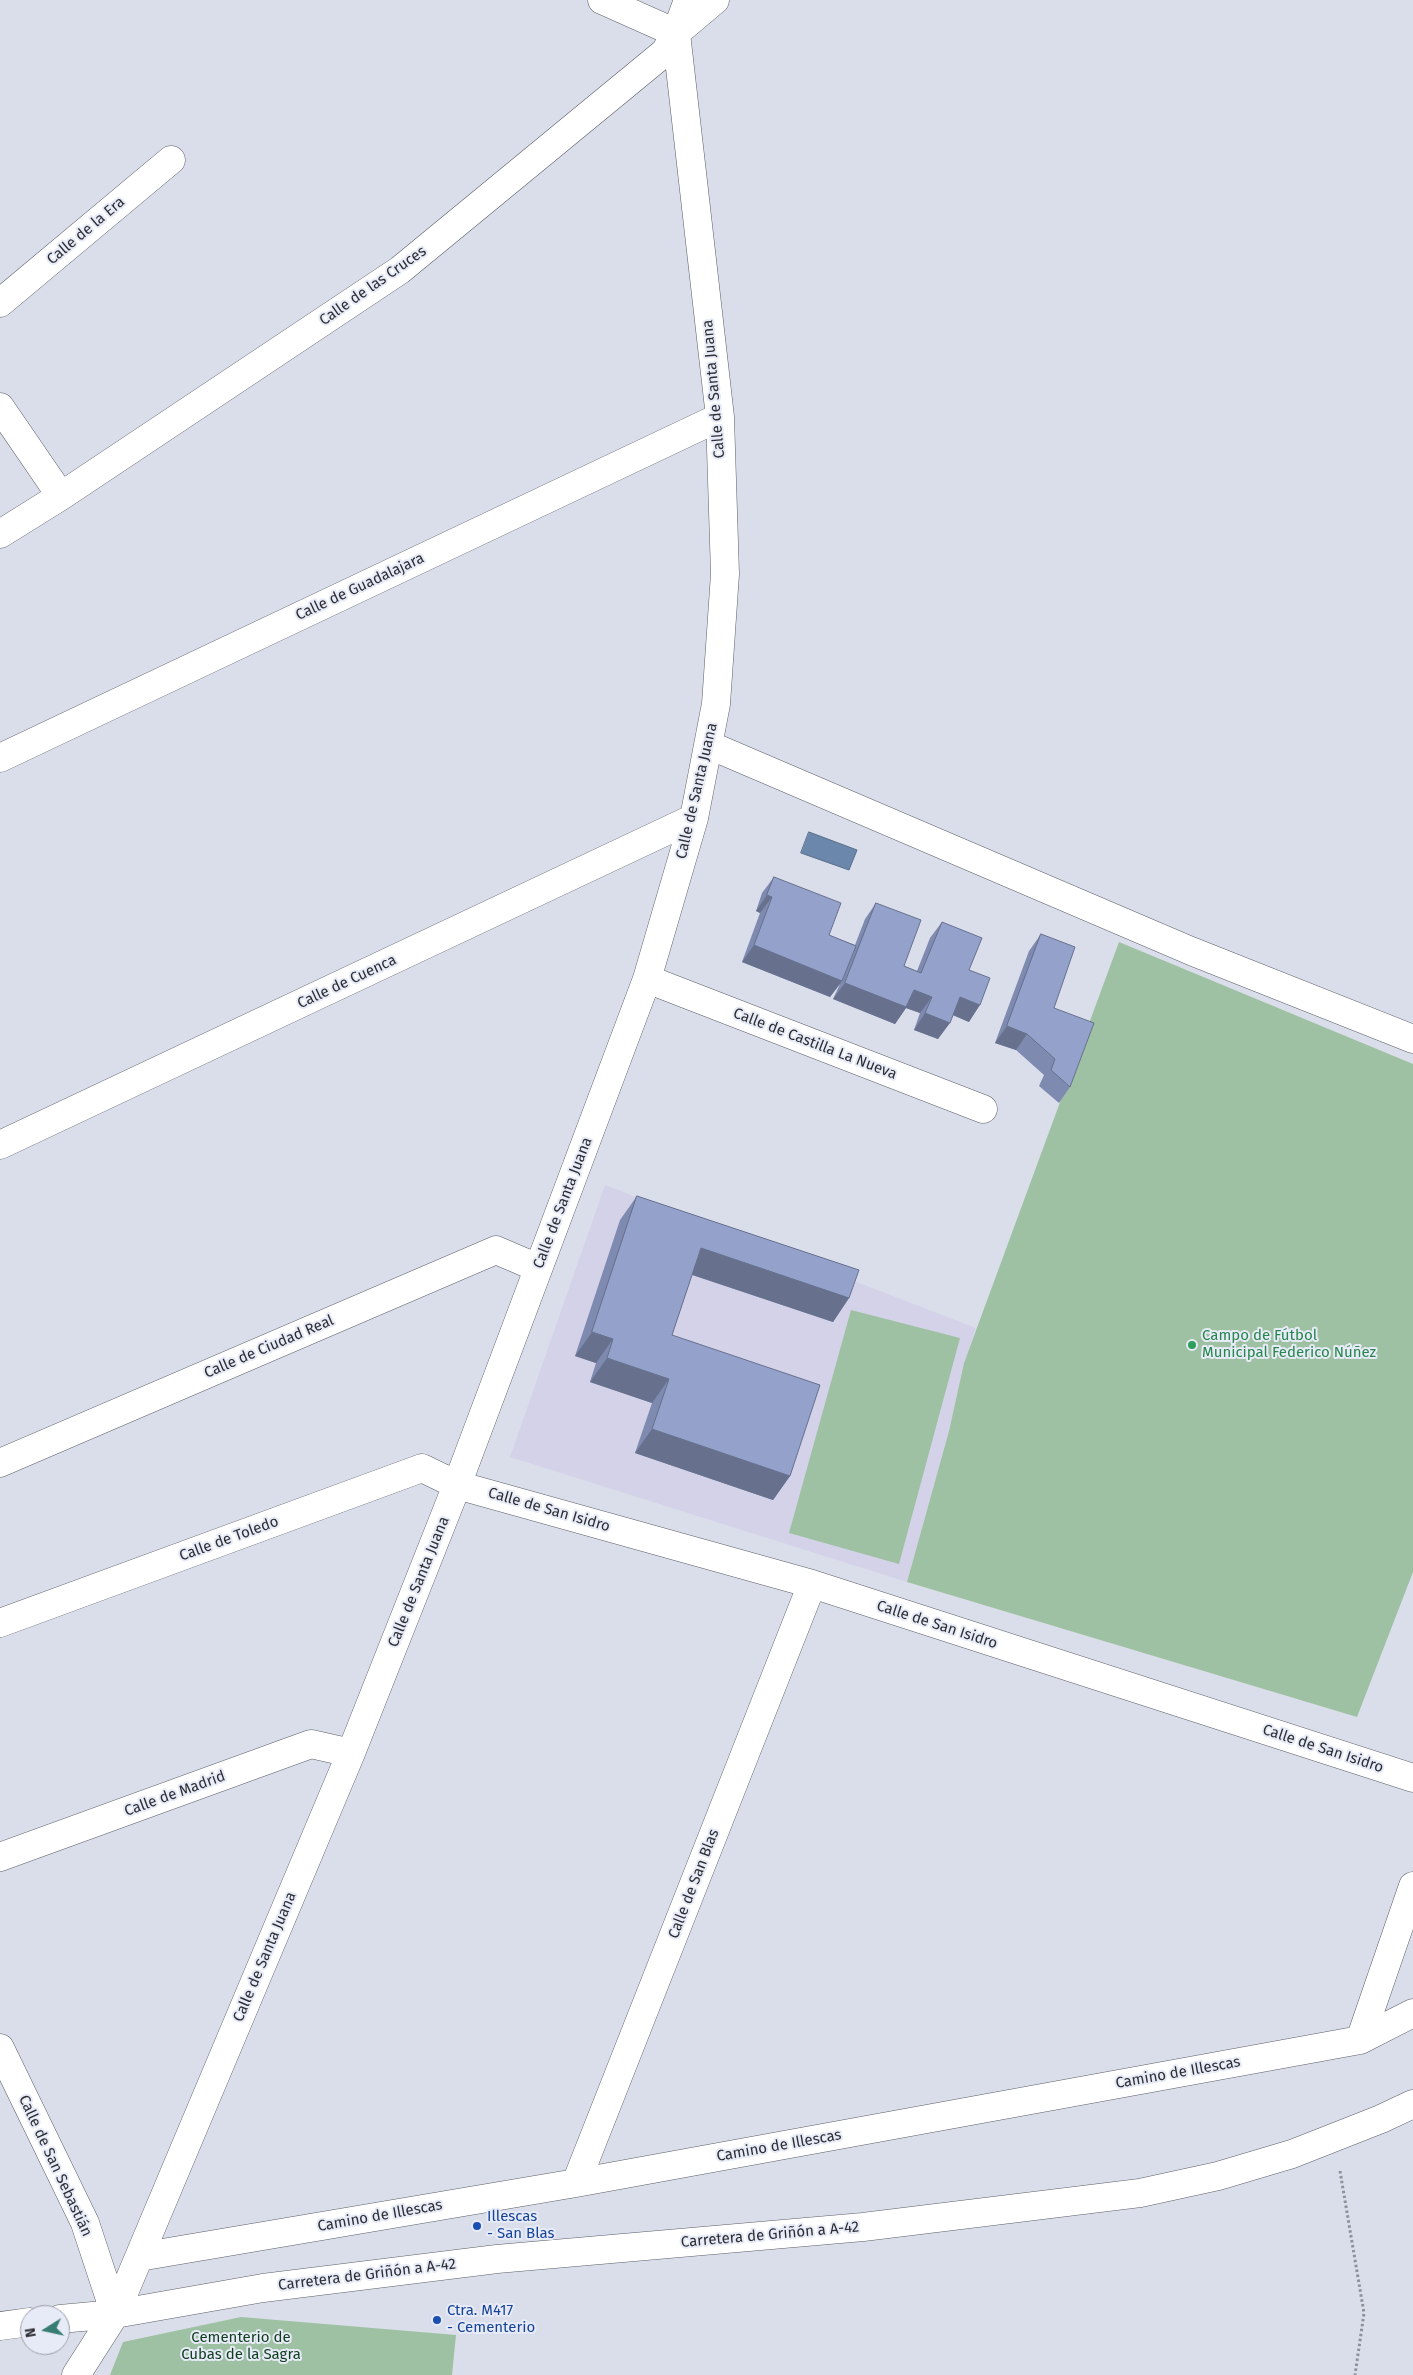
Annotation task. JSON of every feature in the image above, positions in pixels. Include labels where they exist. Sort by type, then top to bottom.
[{"type":"street","points":[[602,0],[676,33],[688,0]]},
{"type":"street","name":"Calle de las Cruces","points":[[0,534],[61,496],[400,270],[664,52],[676,33],[715,0]]},
{"type":"street","name":"Calle de Santa Juana","points":[[76,2375],[114,2314],[139,2257],[351,1753],[458,1485],[647,979],[694,818],[716,704],[725,574],[720,417],[676,33]]},
{"type":"street","name":"Calle de la Era","points":[[0,303],[171,160]]},
{"type":"street","points":[[0,407],[61,496]]},
{"type":"street","name":"Calle de Guadalajara","points":[[0,758],[720,417]]},
{"type":"street","points":[[708,745],[1191,952],[1413,1039]]},
{"type":"street","name":"Calle de Cuenca","points":[[0,1145],[694,818]]},
{"type":"street","name":"Calle de Castilla La Nueva","points":[[647,979],[983,1109]]},
{"type":"street","name":"Calle de Ciudad Real","points":[[0,1463],[496,1250],[538,1268]]},
{"type":"street","name":"Calle de Toledo","points":[[0,1623],[422,1468],[458,1485]]},
{"type":"street","name":"Calle de San Isidro","points":[[458,1485],[812,1584],[1413,1778]]},
{"type":"street","name":"Calle de San Blas","points":[[576,2183],[812,1584]]},
{"type":"street","name":"Calle de Madrid","points":[[0,1857],[311,1744],[351,1753]]},
{"type":"street","points":[[1360,2040],[1413,1886]]},
{"type":"street","name":"Camino de Illescas","points":[[139,2257],[576,2183],[1360,2040],[1413,2013]]},
{"type":"street","name":"Calle de San Sebastián","points":[[0,2048],[85,2223],[114,2314]]},
{"type":"street","name":"Carretera de Griñón a A-42","points":[[70,2318],[114,2314],[263,2288],[497,2259],[863,2227],[1140,2193],[1218,2176],[1292,2154],[1381,2120],[1413,2104]]},
{"type":"street","points":[[0,2326],[20,2323]]},
{"type":"path","points":[[1334,2138],[1364,2313],[1355,2375]]},
{"type":"shaded area","points":[[605,1185],[976,1328],[964,1363],[949,1431],[907,1582],[510,1457]]},
{"type":"green space","name":"Campo de Fútbol Municipal Federico Núñez","points":[[1119,942],[1413,1064],[1413,1572],[1357,1717],[907,1582],[949,1431],[964,1363]]},
{"type":"green space","points":[[851,1310],[960,1338],[899,1564],[789,1533]]},
{"type":"green space","name":"Cementerio de Cubas de la Sagra","points":[[241,2317],[456,2335],[452,2375],[110,2375],[123,2342]]},
{"type":"water","points":[[809,832],[857,850],[849,870],[801,853]]},
{"type":"building","points":[[774,877],[841,903],[829,935],[856,946],[842,981],[754,945],[772,897],[767,895]]},
{"type":"building","points":[[876,903],[921,920],[904,966],[921,973],[942,922],[982,938],[969,970],[990,978],[980,1005],[960,997],[950,1023],[925,1013],[932,997],[914,990],[906,1007],[845,983]]},
{"type":"building","points":[[1041,934],[1075,947],[1054,1008],[1094,1023],[1070,1087],[1051,1070],[1055,1059],[1027,1034],[1007,1026]]},
{"type":"building","points":[[637,1196],[859,1270],[849,1298],[701,1248],[672,1335],[820,1385],[790,1476],[652,1429],[669,1379],[607,1358],[613,1339],[592,1332]]},
{"type":"place","name":"Campo de Fútbol Municipal Federico Núñez","points":[[1192,1345]]},
{"type":"place","name":"Illescas - San Blas","points":[[477,2226]]},
{"type":"place","name":"Ctra. M417 - Cementerio","points":[[437,2320]]}]
